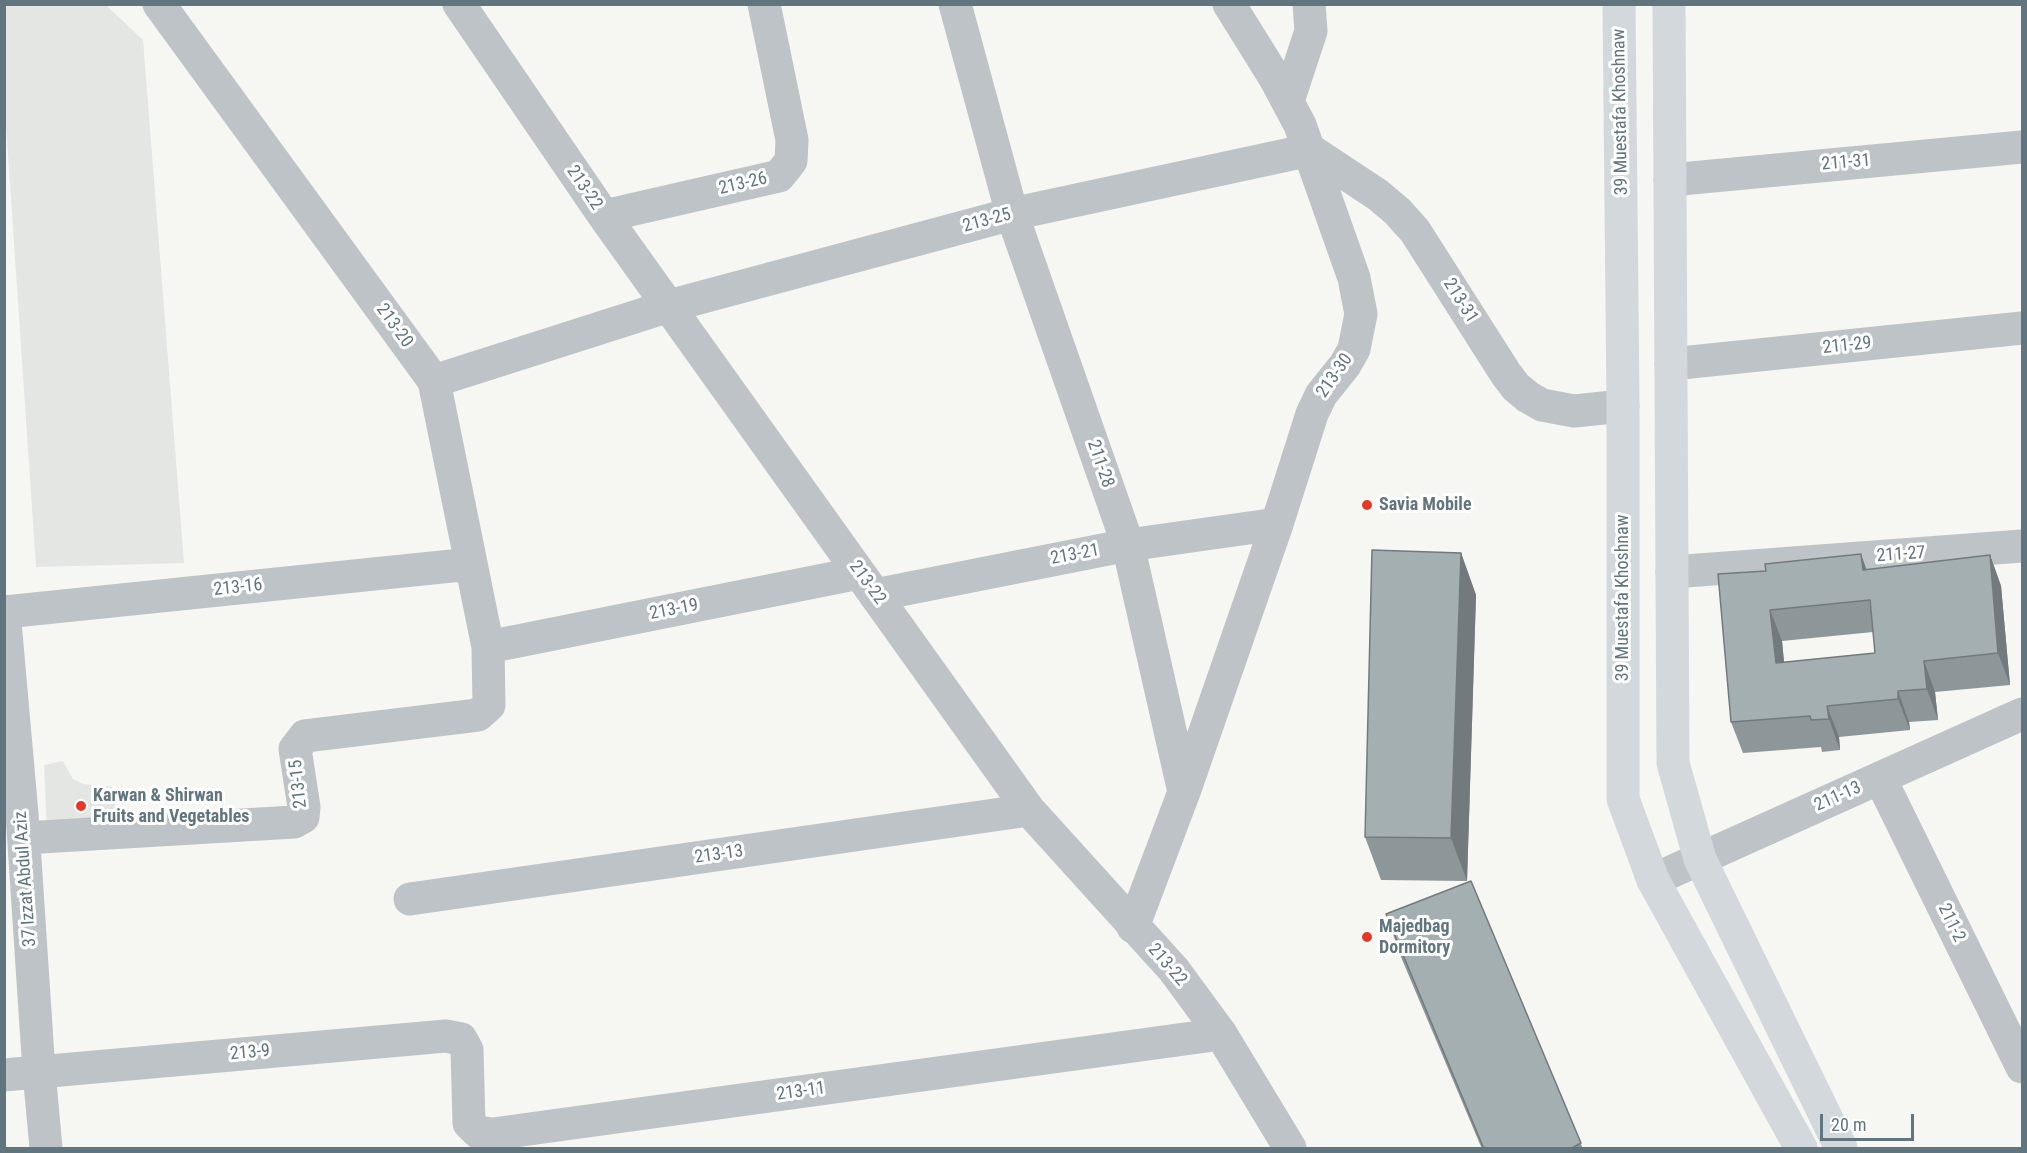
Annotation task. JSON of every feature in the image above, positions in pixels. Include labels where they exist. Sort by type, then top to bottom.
[{"type":"main road","name":"39 Muestafa Khoshnaw","points":[[1619,4],[1623,406],[1623,799],[1653,880],[1801,1149]]},
{"type":"main road","points":[[1675,5],[1670,180],[1673,763],[1700,859],[1841,1149]]},
{"type":"street","name":"213-20","points":[[159,4],[434,381],[488,647],[489,705]]},
{"type":"street","name":"213-22","points":[[459,4],[604,216],[1029,810],[1174,970],[1221,1034],[1290,1149]]},
{"type":"street","name":"213-26","points":[[604,216],[779,176],[791,160],[792,140],[765,4]]},
{"type":"street","name":"211-28","points":[[955,4],[1012,214],[1128,544],[1184,792]]},
{"type":"street","name":"213-30","points":[[1184,792],[1277,525],[1312,414],[1321,395],[1345,365],[1354,349],[1361,314],[1354,278],[1310,150],[1288,101],[1229,4]]},
{"type":"street","points":[[1288,101],[1311,31],[1309,4]]},
{"type":"street","name":"211-31","points":[[1670,180],[2022,147]]},
{"type":"street","name":"213-25","points":[[434,381],[669,306],[1012,214],[1310,150]]},
{"type":"street","name":"213-31","points":[[1310,150],[1378,195],[1415,231],[1506,374],[1528,397],[1542,405],[1574,411],[1623,406]]},
{"type":"street","name":"211-29","points":[[1671,364],[2022,328]]},
{"type":"street","name":"213-21","points":[[867,584],[1128,544],[1277,525]]},
{"type":"street","name":"211-27","points":[[1672,572],[2022,546]]},
{"type":"street","name":"213-16","points":[[5,611],[471,564]]},
{"type":"street","name":"213-19","points":[[488,647],[867,584]]},
{"type":"street","name":"37 Izzat Abdul Aziz","points":[[5,611],[17,822],[46,1149]]},
{"type":"street","name":"213-15","points":[[17,822],[294,822],[303,817],[304,807],[295,749],[305,736],[478,715],[489,705]]},
{"type":"street","name":"211-13","points":[[1653,880],[2022,714]]},
{"type":"street","name":"211-2","points":[[1880,778],[2022,1067]]},
{"type":"street","points":[[1133,927],[1184,792]]},
{"type":"street","name":"213-13","points":[[410,899],[1029,810]]},
{"type":"street","name":"213-11","points":[[460,1039],[467,1050],[469,1123],[478,1132],[493,1134],[1221,1034]]},
{"type":"street","name":"213-9","points":[[4,1075],[446,1036],[460,1039]]},
{"type":"shaded area","points":[[4,5],[106,5],[143,40],[184,563],[36,567],[5,110]]},
{"type":"shaded area","name":"Karwan & Shirwan Fruits and Vegetables","points":[[63,761],[73,779],[83,784],[112,787],[119,826],[47,829],[44,765]]},
{"type":"building","points":[[1372,550],[1461,553],[1451,838],[1365,837]]},
{"type":"building","points":[[1861,554],[1863,570],[1990,555],[1998,653],[1924,661],[1927,689],[1898,691],[1898,699],[1827,706],[1829,719],[1811,720],[1810,716],[1731,722],[1718,574],[1766,571],[1765,564]],"holes":[[[1870,600],[1875,653],[1776,663],[1770,610]]]},
{"type":"building","points":[[1471,881],[1581,1143],[1570,1149],[1484,1149],[1386,914]]},
{"type":"place","name":"Savia Mobile","points":[[1367,505]]},
{"type":"place","name":"Karwan & Shirwan Fruits and Vegetables","points":[[81,806]]},
{"type":"place","name":"Majedbag Dormitory","points":[[1367,937]]}]
